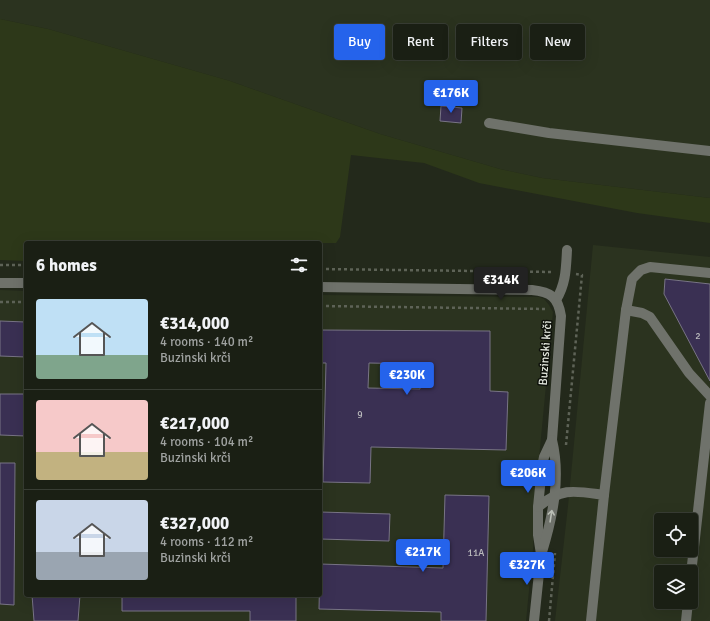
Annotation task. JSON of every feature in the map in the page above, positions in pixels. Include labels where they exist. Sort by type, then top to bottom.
[{"type":"street","points":[[489,123],[549,133],[710,151]]},
{"type":"street","points":[[322,287],[532,290],[548,293],[556,300],[562,291],[564,282],[567,250]]},
{"type":"street","points":[[591,621],[626,310],[632,279],[641,270],[650,267],[710,273]]},
{"type":"street","points":[[0,283],[24,283]]},
{"type":"street","name":"Buzinski krči","points":[[534,621],[541,554],[538,535],[538,507],[544,457],[552,440],[561,316],[556,300]]},
{"type":"street","points":[[626,310],[642,313],[650,317],[689,373],[710,396]]},
{"type":"street","points":[[692,565],[710,402]]},
{"type":"street","points":[[541,554],[550,523],[556,479],[557,464],[552,440]]},
{"type":"street","points":[[544,457],[548,470],[556,479],[573,491]]},
{"type":"street","points":[[538,507],[554,496],[567,492],[573,491],[604,495]]},
{"type":"street","points":[[686,621],[687,609]]},
{"type":"path","points":[[0,265],[24,265]]},
{"type":"path","points":[[322,269],[556,273]]},
{"type":"path","points":[[566,448],[582,275],[578,274]]},
{"type":"path","points":[[0,302],[24,302]]},
{"type":"path","points":[[322,306],[546,309]]},
{"type":"path","points":[[548,621],[556,551]]},
{"type":"shaded area","points":[[0,0],[710,0],[710,198],[542,178],[500,169],[380,134],[230,81],[48,29],[0,19]]},
{"type":"shaded area","points":[[0,19],[48,29],[230,81],[380,134],[500,169],[542,178],[710,198],[710,223],[637,213],[479,183],[424,163],[351,155],[340,237],[336,243],[322,243],[322,241],[24,241],[24,261],[0,260]]},
{"type":"shaded area","points":[[593,245],[710,257],[710,621],[555,621],[568,506]]},
{"type":"shaded area","points":[[0,290],[24,291],[24,597],[322,597],[322,295],[539,297],[544,299],[553,312],[535,500],[533,549],[526,621],[0,621]]},
{"type":"building","points":[[441,106],[462,108],[461,123],[440,121]]},
{"type":"building","points":[[665,279],[710,284],[710,381],[664,294]]},
{"type":"building","points":[[0,321],[24,322],[24,357],[0,356]]},
{"type":"building","points":[[322,330],[490,331],[490,391],[508,392],[506,450],[371,447],[370,483],[323,482],[326,363],[322,363]],"holes":[[[369,363],[420,364],[420,389],[368,388]]]},
{"type":"building","points":[[0,394],[24,394],[24,436],[0,435]]},
{"type":"building","points":[[0,463],[15,463],[14,605],[0,604]]},
{"type":"building","points":[[445,495],[489,496],[486,621],[441,621],[441,612],[319,609],[319,597],[322,597],[322,564],[443,568]]},
{"type":"building","points":[[322,512],[390,514],[389,541],[322,539]]},
{"type":"building","points":[[32,597],[80,597],[78,621],[34,621]]},
{"type":"building","points":[[122,597],[296,597],[296,621],[250,621],[250,611],[122,611]]}]
